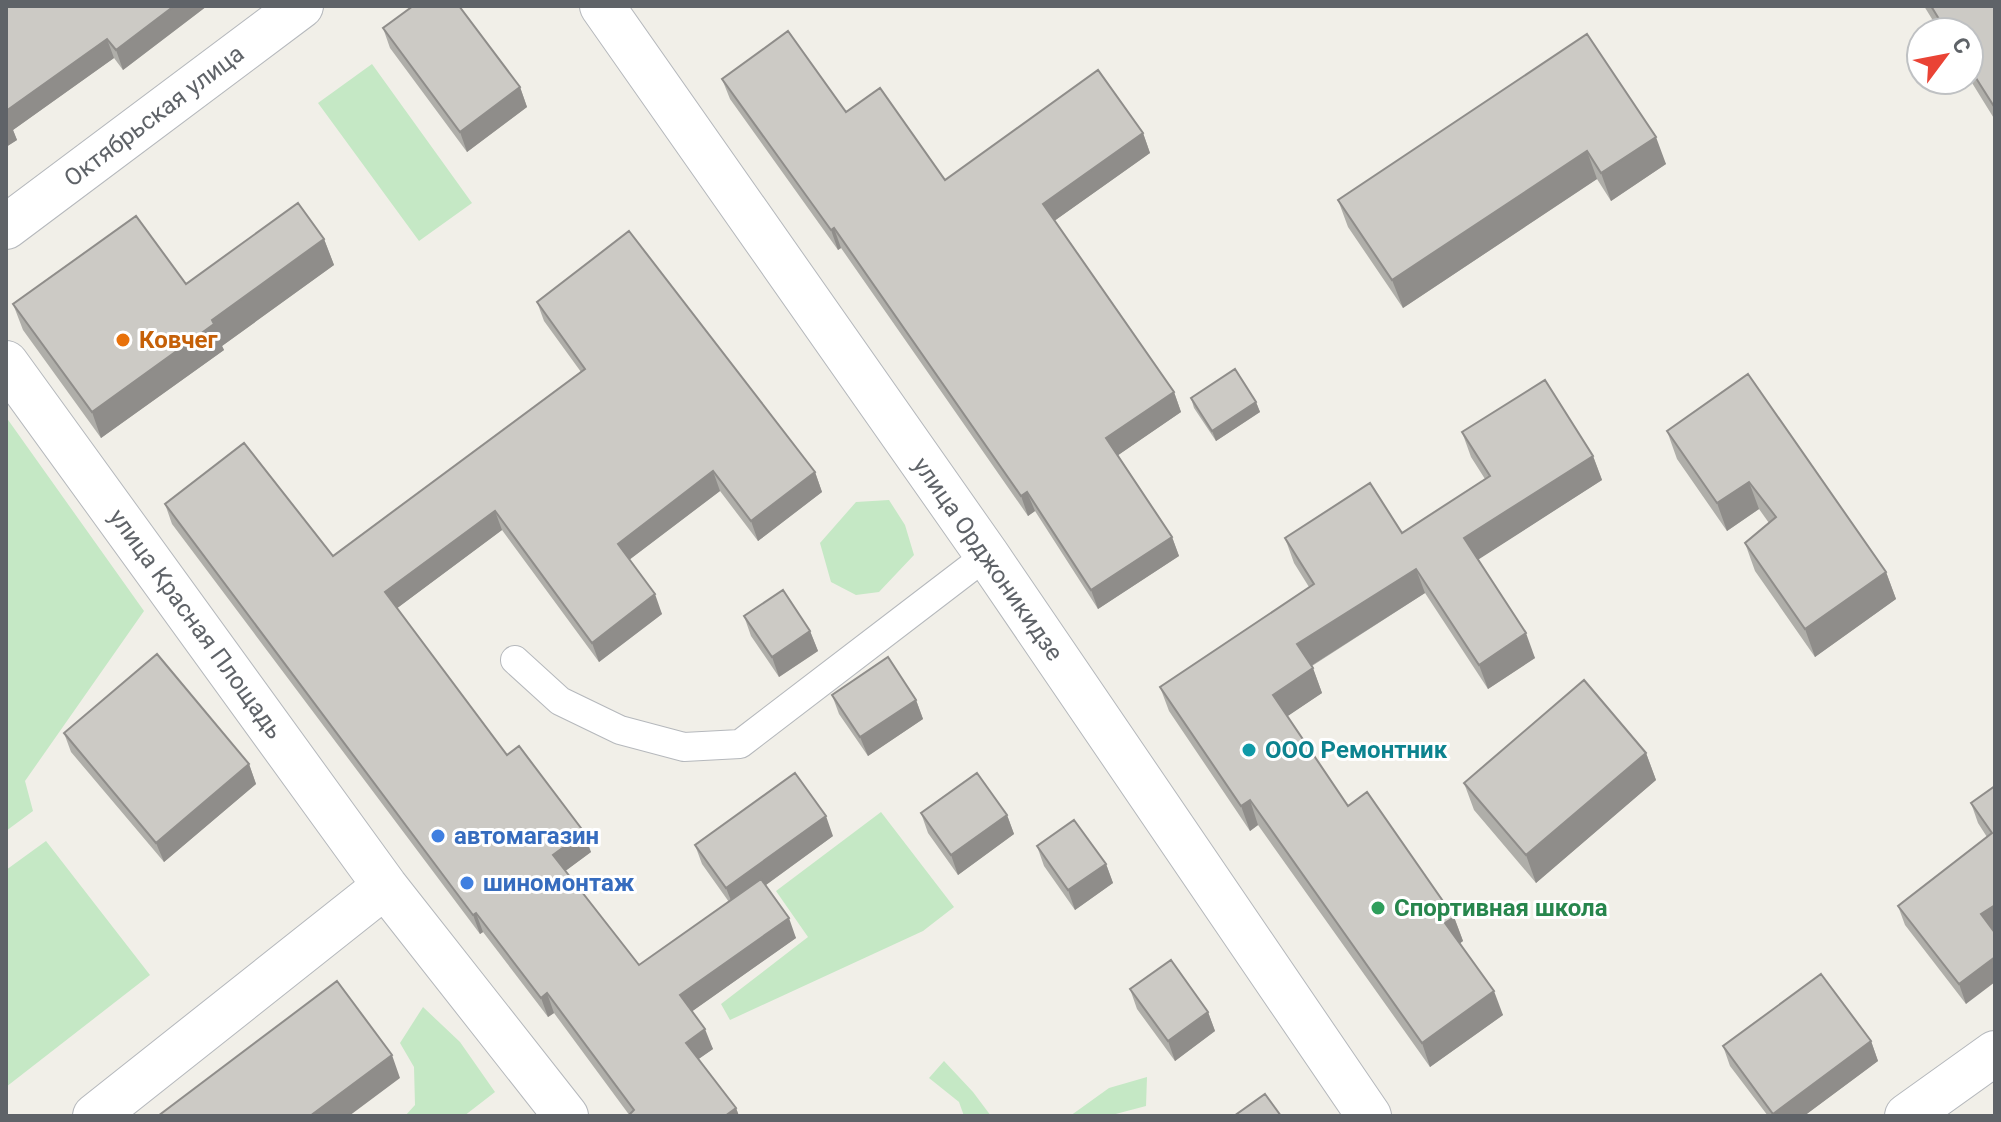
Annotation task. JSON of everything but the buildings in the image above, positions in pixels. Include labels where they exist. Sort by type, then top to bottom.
[{"type":"street","name":"Октябрьская улица","points":[[6,227],[301,6]]},
{"type":"street","name":"улица Орджоникидзе","points":[[602,6],[987,555],[1369,1116]]},
{"type":"street","name":"улица Красная Площадь","points":[[6,363],[385,886],[566,1116]]},
{"type":"street","points":[[95,1116],[385,886]]},
{"type":"street","points":[[1907,1116],[1995,1053]]},
{"type":"lane","points":[[515,660],[560,701],[620,730],[684,747],[740,744],[987,555]]},
{"type":"green space","points":[[372,64],[472,203],[419,241],[318,103]]},
{"type":"green space","points":[[6,417],[144,611],[25,781],[33,811],[6,831]]},
{"type":"green space","points":[[889,500],[905,525],[914,555],[879,592],[856,595],[831,582],[820,543],[856,502]]},
{"type":"green space","points":[[881,812],[954,907],[923,931],[730,1020],[721,1004],[808,937],[776,891]]},
{"type":"green space","points":[[46,841],[150,975],[6,1087],[6,870]]},
{"type":"green space","points":[[423,1007],[460,1042],[495,1092],[464,1116],[405,1116],[415,1105],[414,1067],[400,1043]]},
{"type":"green space","points":[[944,1061],[991,1116],[964,1116],[959,1102],[929,1078]]},
{"type":"green space","points":[[1147,1077],[1146,1106],[1108,1116],[1070,1116],[1109,1088]]},
{"type":"place","name":"Ковчег","points":[[123,340]]},
{"type":"place","name":"ООО Ремонтник","points":[[1249,750]]},
{"type":"place","name":"автомагазин","points":[[438,836]]},
{"type":"place","name":"шиномонтаж","points":[[467,883]]},
{"type":"place","name":"Спортивная школа","points":[[1378,908]]}]
